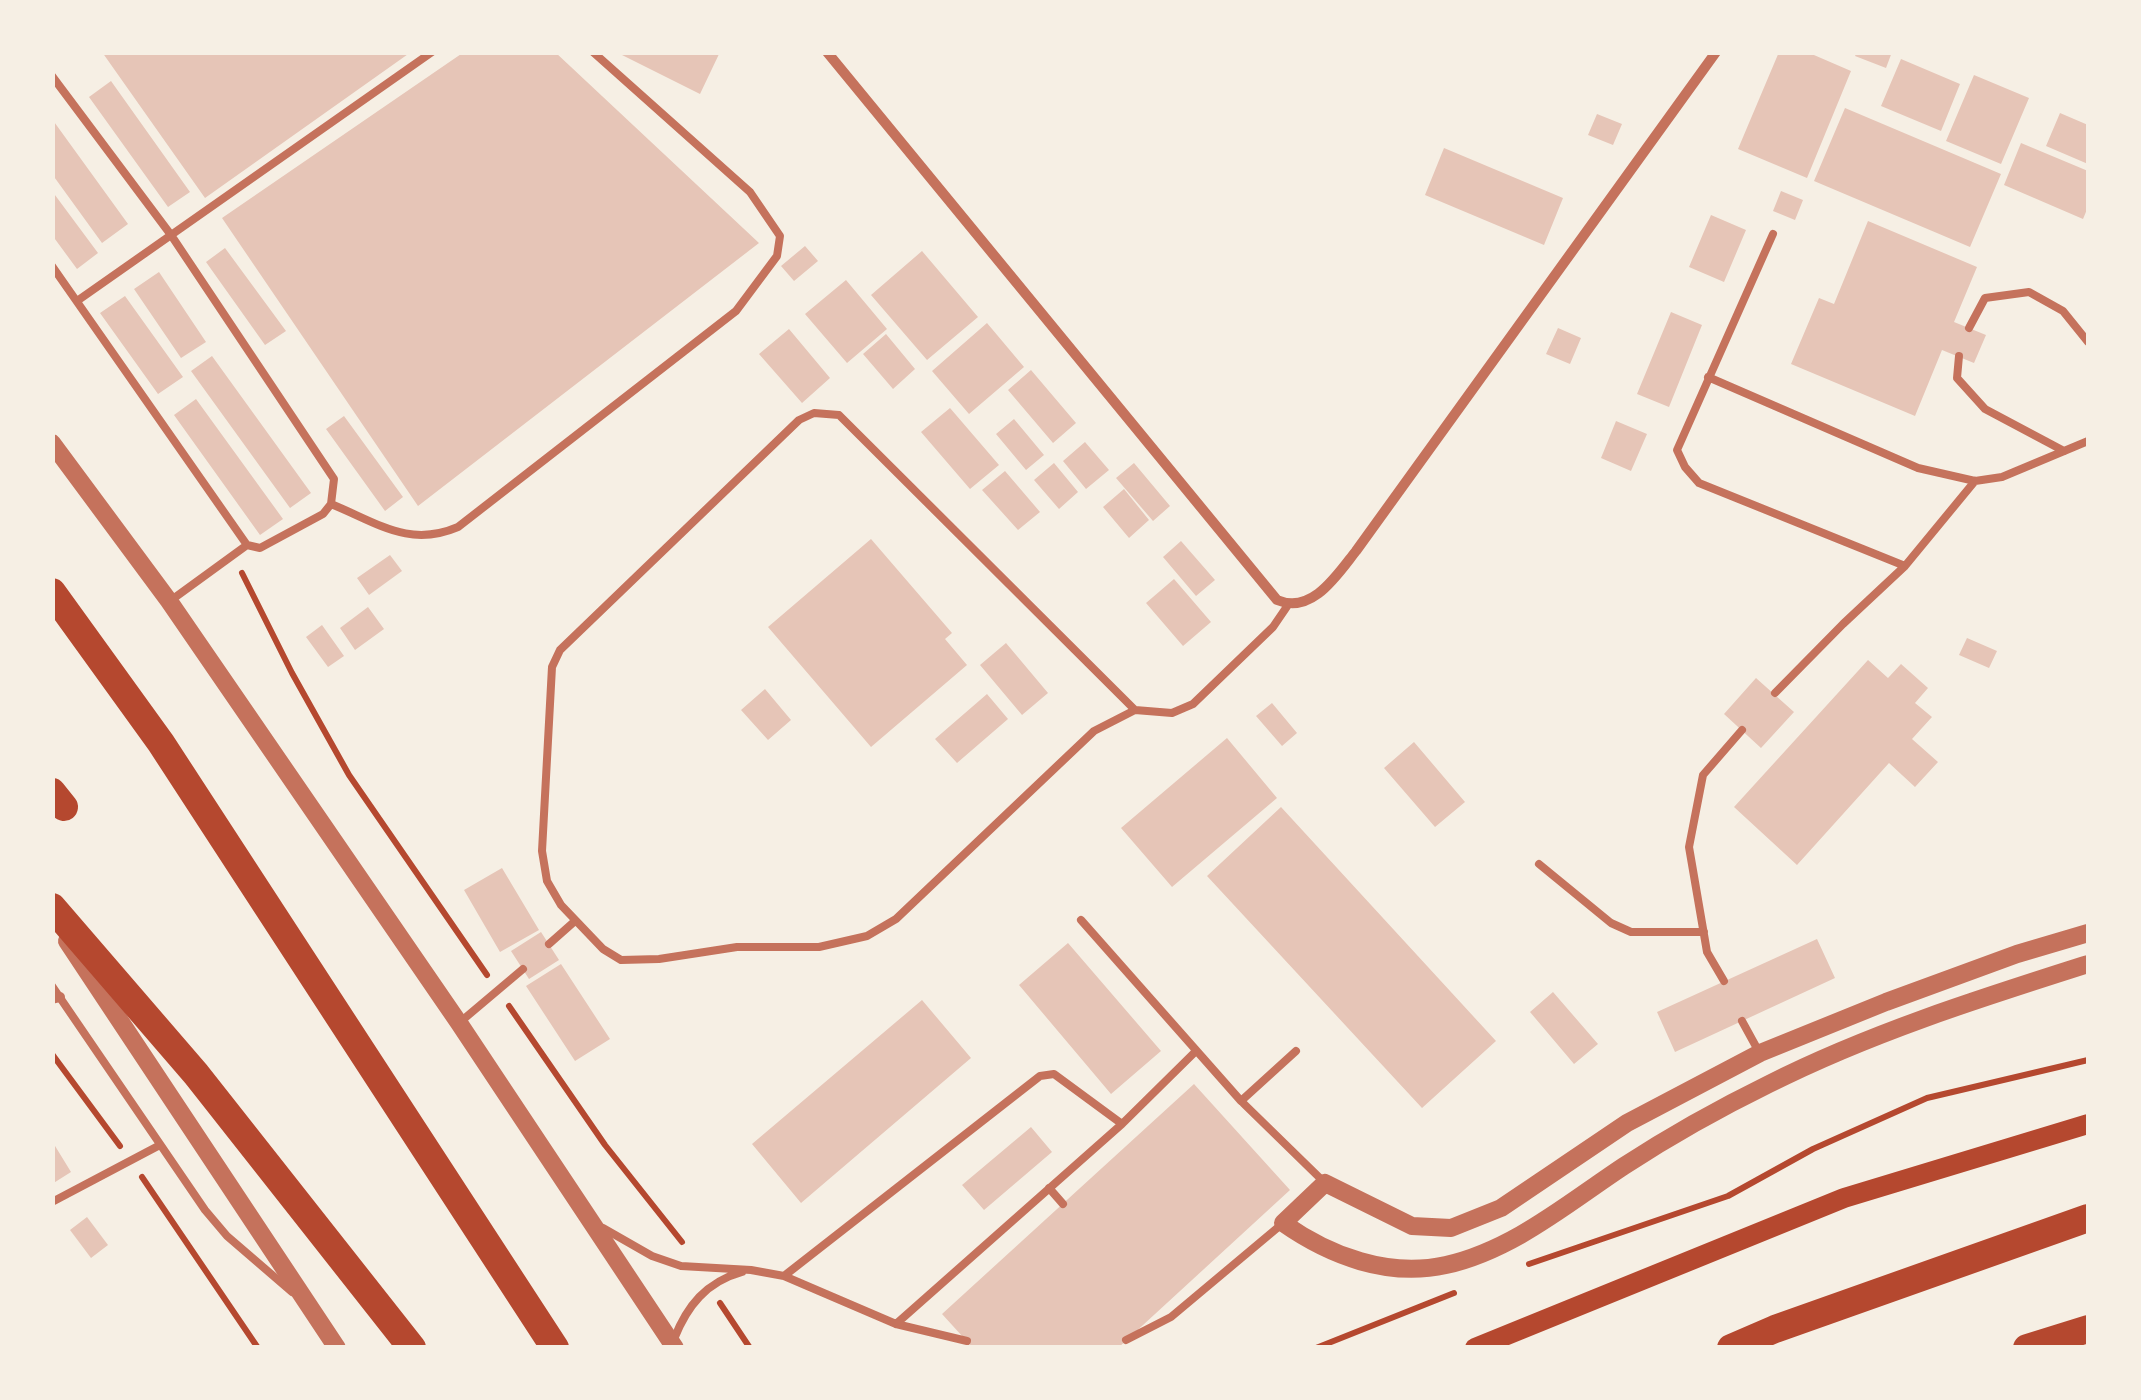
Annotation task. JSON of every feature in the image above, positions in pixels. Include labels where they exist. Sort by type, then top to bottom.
[{"type":"highway","points":[[52,592],[192,790],[556,1348]]},
{"type":"highway","points":[[52,908],[196,1074],[412,1348]]},
{"type":"highway","points":[[1731,1348],[2088,1218]]},
{"type":"highway","points":[[2027,1348],[2088,1328]]},
{"type":"main road","points":[[1475,1348],[1844,1198],[2088,1124]]},
{"type":"street","points":[[827,52],[1276,600],[1288,605],[1307,601],[1326,588],[1356,551],[1714,53]]},
{"type":"street","points":[[52,443],[169,601],[459,1023],[674,1346]]},
{"type":"street","points":[[52,920],[337,1348]]},
{"type":"street","points":[[2088,934],[1980,968],[1760,1053],[1627,1123],[1501,1208],[1451,1228],[1412,1226],[1324,1183],[1283,1223],[1310,1242],[1374,1265],[1442,1266],[1474,1258],[1505,1245],[1636,1158],[1770,1083],[1886,1034],[2088,964]]},
{"type":"lane","points":[[77,301],[432,52]]},
{"type":"lane","points":[[331,504],[414,537],[438,536],[458,526],[736,311],[777,256],[780,236],[750,192],[593,52]]},
{"type":"lane","points":[[52,76],[172,235],[334,478],[331,504],[311,521],[260,548],[247,545],[52,266]]},
{"type":"lane","points":[[1773,234],[1677,450],[1685,468],[1699,483],[1905,566]]},
{"type":"lane","points":[[1969,328],[1986,298],[2029,292],[2063,311],[2088,342]]},
{"type":"lane","points":[[1959,356],[1957,378],[1985,409],[2064,451]]},
{"type":"lane","points":[[1708,377],[1918,468],[1975,481],[2002,477],[2088,441]]},
{"type":"lane","points":[[1134,710],[839,414],[814,413],[799,420],[570,638],[552,667],[542,851],[546,881],[575,921],[603,949],[622,960],[659,960],[737,947],[819,948],[867,936],[896,918],[1094,731],[1134,710],[1172,713],[1193,704],[1273,628],[1288,605]]},
{"type":"lane","points":[[1775,693],[1905,566],[1975,481]]},
{"type":"lane","points":[[169,601],[247,545]]},
{"type":"lane","points":[[1724,982],[1707,952],[1689,847],[1704,775],[1742,730]]},
{"type":"lane","points":[[1539,864],[1612,923],[1631,932],[1704,932]]},
{"type":"lane","points":[[1081,920],[1241,1101],[1324,1183]]},
{"type":"lane","points":[[549,944],[575,921]]},
{"type":"lane","points":[[459,1023],[523,969]]},
{"type":"lane","points":[[52,986],[56,998],[226,1236],[308,1305]]},
{"type":"lane","points":[[1742,1021],[1760,1053]]},
{"type":"lane","points":[[896,1324],[1122,1124],[1196,1051]]},
{"type":"lane","points":[[1241,1101],[1296,1051]]},
{"type":"lane","points":[[784,1276],[1040,1076],[1054,1074],[1122,1124]]},
{"type":"lane","points":[[52,1202],[160,1145]]},
{"type":"lane","points":[[1049,1188],[1063,1204]]},
{"type":"lane","points":[[578,1204],[624,1243],[681,1266],[784,1276],[896,1324],[967,1341]]},
{"type":"lane","points":[[1126,1340],[1171,1317],[1283,1223]]},
{"type":"lane","points":[[674,1346],[684,1314],[710,1287],[725,1277],[752,1270]]},
{"type":"lane","points":[[1162,1308],[1171,1317]]},
{"type":"path","points":[[233,554],[349,776],[605,1145],[701,1266]]},
{"type":"path","points":[[52,1054],[131,1161],[258,1348]]},
{"type":"path","points":[[1505,1245],[1516,1269],[1728,1196],[1813,1148],[1927,1098],[2088,1060]]},
{"type":"path","points":[[710,1287],[750,1348]]},
{"type":"path","points":[[1316,1348],[1462,1290]]},
{"type":"building","points":[[102,52],[411,52],[205,198]]},
{"type":"building","points":[[464,52],[555,52],[759,243],[418,506],[222,218]]},
{"type":"building","points":[[616,52],[720,52],[700,94]]},
{"type":"building","points":[[1779,52],[1807,52],[1851,71],[1807,178],[1738,149]]},
{"type":"building","points":[[1857,52],[1892,52],[1886,68],[1855,56]]},
{"type":"building","points":[[1901,59],[1960,84],[1941,131],[1881,106]]},
{"type":"building","points":[[1974,75],[2029,98],[2001,164],[1946,141]]},
{"type":"building","points":[[111,81],[190,192],[168,207],[89,97]]},
{"type":"building","points":[[1845,108],[2001,174],[1970,247],[1814,181]]},
{"type":"building","points":[[2060,113],[2088,125],[2088,164],[2046,146]]},
{"type":"building","points":[[1597,114],[1622,124],[1613,145],[1588,135]]},
{"type":"building","points":[[52,119],[128,224],[102,243],[52,174]]},
{"type":"building","points":[[2021,143],[2088,171],[2088,207],[2083,219],[2004,185]]},
{"type":"building","points":[[1444,148],[1563,198],[1544,245],[1425,195]]},
{"type":"building","points":[[52,191],[98,253],[77,269],[52,235]]},
{"type":"building","points":[[1781,191],[1803,200],[1795,220],[1773,211]]},
{"type":"building","points":[[1711,215],[1746,230],[1724,282],[1689,267]]},
{"type":"building","points":[[1868,221],[1977,267],[1954,322],[1986,335],[1974,363],[1942,350],[1915,416],[1791,364],[1819,298],[1834,304]]},
{"type":"building","points":[[805,246],[818,261],[794,281],[781,266]]},
{"type":"building","points":[[225,248],[286,331],[265,345],[206,262]]},
{"type":"building","points":[[922,251],[978,317],[927,360],[871,295]]},
{"type":"building","points":[[159,272],[206,342],[181,358],[134,289]]},
{"type":"building","points":[[846,280],[887,329],[847,363],[805,314]]},
{"type":"building","points":[[125,296],[183,377],[158,394],[100,313]]},
{"type":"building","points":[[1671,312],[1702,325],[1669,407],[1637,394]]},
{"type":"building","points":[[987,323],[1024,367],[969,414],[932,371]]},
{"type":"building","points":[[1558,328],[1581,338],[1570,364],[1546,354]]},
{"type":"building","points":[[789,329],[830,378],[802,403],[759,354]]},
{"type":"building","points":[[886,334],[915,369],[893,389],[863,354]]},
{"type":"building","points":[[212,356],[311,493],[290,508],[191,371]]},
{"type":"building","points":[[1031,370],[1076,423],[1053,443],[1008,390]]},
{"type":"building","points":[[196,399],[283,519],[260,535],[174,415]]},
{"type":"building","points":[[950,408],[999,465],[970,489],[921,432]]},
{"type":"building","points":[[344,416],[403,497],[385,511],[326,429]]},
{"type":"building","points":[[1014,419],[1044,455],[1026,470],[996,434]]},
{"type":"building","points":[[1616,421],[1647,434],[1631,471],[1601,458]]},
{"type":"building","points":[[1085,442],[1109,470],[1086,489],[1063,461]]},
{"type":"building","points":[[1054,463],[1078,492],[1059,509],[1034,480]]},
{"type":"building","points":[[1134,463],[1170,506],[1153,521],[1116,478]]},
{"type":"building","points":[[1005,471],[1040,512],[1018,530],[982,490]]},
{"type":"building","points":[[1124,489],[1149,520],[1129,538],[1103,507]]},
{"type":"building","points":[[871,539],[952,633],[945,639],[967,665],[871,747],[768,627]]},
{"type":"building","points":[[1181,541],[1215,580],[1196,596],[1163,557]]},
{"type":"building","points":[[390,555],[402,571],[369,595],[357,578]]},
{"type":"building","points":[[1174,579],[1211,622],[1183,646],[1146,603]]},
{"type":"building","points":[[368,607],[384,629],[355,650],[340,628]]},
{"type":"building","points":[[322,625],[344,656],[328,667],[306,637]]},
{"type":"building","points":[[1967,638],[1997,651],[1989,668],[1959,655]]},
{"type":"building","points":[[1006,643],[1048,693],[1022,715],[980,665]]},
{"type":"building","points":[[1868,660],[1888,678],[1901,664],[1928,688],[1915,703],[1932,717],[1912,739],[1938,762],[1915,787],[1889,763],[1797,865],[1734,807]]},
{"type":"building","points":[[1756,678],[1794,712],[1761,748],[1724,714]]},
{"type":"building","points":[[765,689],[791,720],[768,740],[741,710]]},
{"type":"building","points":[[987,694],[1008,719],[957,763],[935,739]]},
{"type":"building","points":[[1272,703],[1297,733],[1282,746],[1256,716]]},
{"type":"building","points":[[1227,738],[1277,798],[1172,887],[1121,828]]},
{"type":"building","points":[[1414,742],[1465,802],[1435,827],[1384,768]]},
{"type":"building","points":[[1281,807],[1496,1041],[1422,1108],[1207,876]]},
{"type":"building","points":[[502,868],[539,930],[500,952],[464,890]]},
{"type":"building","points":[[541,932],[559,960],[529,979],[511,951]]},
{"type":"building","points":[[1817,939],[1835,978],[1675,1052],[1657,1012]]},
{"type":"building","points":[[1068,943],[1161,1051],[1111,1094],[1019,985]]},
{"type":"building","points":[[561,964],[610,1039],[575,1061],[526,986]]},
{"type":"building","points":[[1553,992],[1598,1044],[1574,1064],[1530,1012]]},
{"type":"building","points":[[922,1000],[971,1058],[801,1203],[752,1144]]},
{"type":"building","points":[[1194,1084],[1290,1190],[1118,1348],[973,1348],[942,1314]]},
{"type":"building","points":[[1031,1127],[1052,1152],[984,1210],[962,1185]]},
{"type":"building","points":[[52,1141],[71,1172],[52,1184]]},
{"type":"building","points":[[87,1217],[108,1245],[91,1258],[70,1230]]}]
